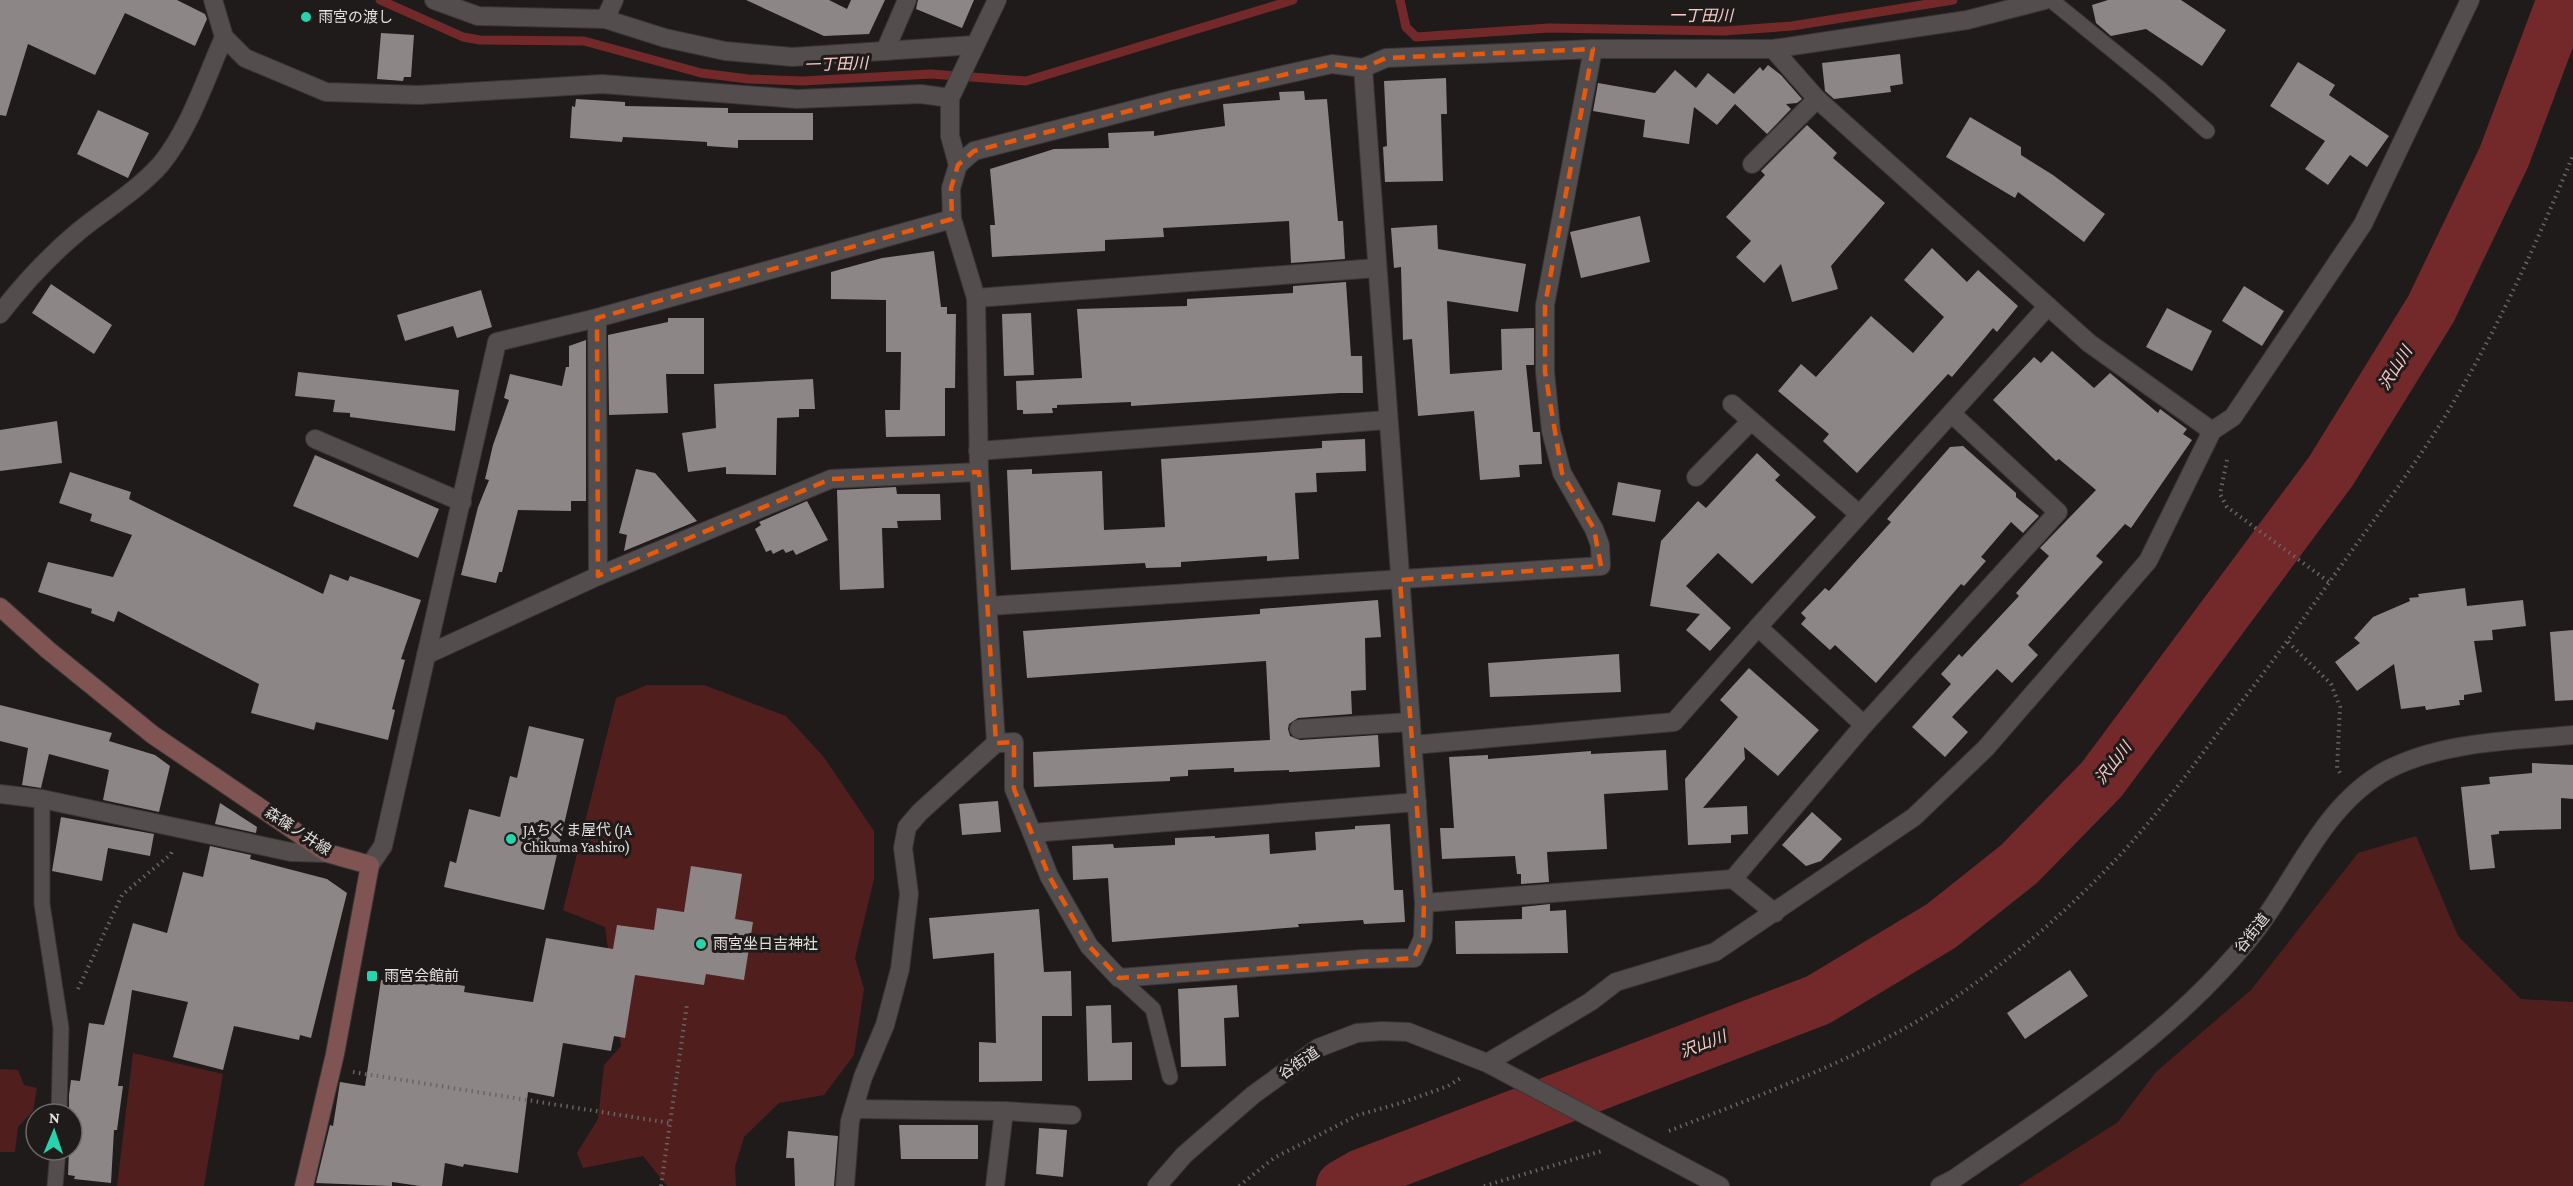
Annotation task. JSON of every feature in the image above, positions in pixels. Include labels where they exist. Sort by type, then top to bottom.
[{"type":"main road","name":"森篠ノ井線","points":[[0,607],[57,658],[153,735],[327,853],[370,865]]},
{"type":"main road","points":[[304,1186],[332,1068],[370,865]]},
{"type":"street","points":[[213,0],[224,37],[245,58],[326,92],[419,95],[602,84],[797,99],[953,92]]},
{"type":"street","points":[[434,0],[478,15],[605,19],[665,38],[725,51],[792,57],[975,45]]},
{"type":"street","points":[[605,19],[614,0]]},
{"type":"street","points":[[885,51],[907,0]]},
{"type":"street","points":[[958,165],[950,136],[953,92],[998,0]]},
{"type":"street","points":[[996,743],[978,451],[976,298],[952,219],[951,188],[958,165],[974,151],[1175,99],[1332,64],[1363,68],[1386,58],[1593,49],[1773,49],[1967,20],[2045,0]]},
{"type":"street","points":[[1487,1063],[1590,1002],[1616,982],[1715,952],[1914,818],[1986,748],[2148,561],[2212,431],[2233,417],[2362,224],[2469,0]]},
{"type":"street","points":[[0,314],[29,278],[77,233],[141,183],[160,165],[177,142],[224,37]]},
{"type":"street","points":[[988,606],[1601,566],[1600,545],[1562,473],[1551,431],[1545,372],[1545,305],[1593,49]]},
{"type":"street","points":[[1773,49],[1817,99],[2089,343],[2212,431]]},
{"type":"street","points":[[845,1186],[850,1121],[863,1077],[885,1024],[900,969],[909,894],[903,848],[906,827],[996,743],[1014,741],[1014,789],[1049,876],[1089,946],[1119,978],[1363,959],[1414,958],[1424,939],[1424,903],[1417,802],[1363,68]]},
{"type":"street","points":[[1752,164],[1817,99]]},
{"type":"street","points":[[370,865],[383,846],[497,342],[597,318],[952,219]]},
{"type":"street","points":[[976,298],[1377,268]]},
{"type":"street","points":[[1413,745],[1674,722],[2048,306]]},
{"type":"street","points":[[597,318],[598,576]]},
{"type":"street","points":[[1732,404],[1859,514]]},
{"type":"street","points":[[1733,879],[1864,725],[2058,512],[1952,414]]},
{"type":"street","points":[[978,451],[1388,420]]},
{"type":"street","points":[[1696,477],[1751,421]]},
{"type":"street","points":[[315,439],[462,502]]},
{"type":"street","points":[[426,655],[598,576],[831,479],[979,472]]},
{"type":"street","points":[[1758,627],[1864,725]]},
{"type":"street","points":[[1299,729],[1411,722]]},
{"type":"street","name":"谷街道","points":[[1940,1186],[1954,1179],[2090,1084],[2171,1018],[2212,980],[2254,933],[2329,822],[2352,795],[2386,771],[2423,754],[2481,744],[2573,735]]},
{"type":"street","points":[[0,794],[42,799],[291,852],[327,853]]},
{"type":"street","points":[[1032,833],[1417,802]]},
{"type":"street","points":[[1424,903],[1733,879],[1775,913]]},
{"type":"street","name":"谷街道","points":[[1157,1186],[1184,1155],[1253,1095],[1318,1048],[1348,1037],[1373,1032],[1408,1032],[1487,1063],[1636,1144]]},
{"type":"street","points":[[854,1109],[1004,1111],[1072,1115]]},
{"type":"street","points":[[995,1186],[1004,1111]]},
{"type":"street","points":[[1636,1144],[1720,1186]]},
{"type":"lane","points":[[2051,0],[2159,88],[2206,131]]},
{"type":"lane","points":[[42,799],[42,904],[60,1028],[59,1102]]},
{"type":"lane","points":[[1119,978],[1153,1009],[1170,1077]]},
{"type":"lane","points":[[55,1186],[57,1162]]},
{"type":"path","points":[[1636,1144],[1815,1073],[1895,1035],[1952,1000],[2021,947],[2122,853],[2162,806],[2288,642],[2405,477],[2458,393],[2514,291],[2542,232],[2573,155]]},
{"type":"path","points":[[2227,459],[2220,494],[2227,507],[2330,582]]},
{"type":"path","points":[[2288,642],[2331,684],[2340,707],[2337,768],[2352,795]]},
{"type":"path","points":[[60,1028],[122,896],[171,854],[180,828]]},
{"type":"path","points":[[662,1186],[687,1004]]},
{"type":"path","points":[[1239,1186],[1274,1158],[1358,1115],[1448,1086],[1487,1063]]},
{"type":"path","points":[[332,1068],[670,1123]]},
{"type":"path","points":[[1484,1186],[1606,1150]]},
{"type":"highlighted area","points":[[1593,49],[1545,305],[1545,372],[1562,473],[1594,529],[1601,566],[1400,580],[1424,903],[1423,938],[1414,958],[1119,978],[1089,946],[1049,876],[1014,789],[1014,742],[996,743],[979,472],[831,479],[598,576],[597,318],[952,219],[951,188],[958,165],[974,151],[1175,99],[1332,64],[1363,68],[1386,58]]},
{"type":"shaded area","points":[[647,685],[704,685],[786,716],[823,756],[874,831],[874,879],[855,958],[864,989],[854,1055],[824,1095],[779,1103],[744,1137],[735,1167],[736,1186],[667,1186],[643,1156],[583,1168],[577,1153],[598,1119],[604,1065],[621,1046],[605,927],[563,910],[616,698]]},
{"type":"shaded area","points":[[2416,836],[2458,936],[2521,999],[2573,1002],[2573,1186],[2018,1186],[2118,1122],[2156,1072],[2251,990],[2358,853]]},
{"type":"shaded area","points":[[133,1053],[223,1074],[204,1186],[117,1186]]},
{"type":"shaded area","points":[[0,1069],[18,1070],[24,1085],[37,1088],[35,1102],[24,1102],[24,1121],[18,1127],[15,1152],[0,1152]]},
{"type":"building","points":[[0,0],[177,0],[205,14],[207,19],[195,46],[125,13],[95,75],[28,44],[6,116],[0,115]]},
{"type":"building","points":[[746,0],[829,0],[847,9],[851,0],[885,0],[869,34],[824,36]]},
{"type":"building","points":[[918,0],[974,0],[962,28],[916,9]]},
{"type":"building","points":[[2108,0],[2181,0],[2226,30],[2202,66],[2146,29],[2111,36],[2096,23],[2092,5]]},
{"type":"building","points":[[381,33],[414,35],[411,77],[404,77],[403,81],[377,79]]},
{"type":"building","points":[[1900,54],[1903,84],[1890,86],[1891,92],[1834,99],[1825,91],[1822,63]]},
{"type":"building","points":[[2298,62],[2335,85],[2329,95],[2389,136],[2367,167],[2350,155],[2328,185],[2305,169],[2325,141],[2270,106]]},
{"type":"building","points":[[1768,65],[1781,75],[1802,99],[1797,103],[1786,104],[1791,109],[1767,134],[1735,104],[1717,125],[1694,107],[1689,144],[1643,137],[1645,120],[1593,111],[1598,83],[1655,93],[1675,70],[1696,88],[1708,73],[1734,94],[1760,67],[1763,71]]},
{"type":"building","points":[[1446,78],[1447,114],[1441,114],[1443,181],[1385,182],[1383,147],[1387,146],[1384,81]]},
{"type":"building","points":[[1304,91],[1305,100],[1327,99],[1338,221],[1343,221],[1345,259],[1291,263],[1289,221],[1163,228],[1164,237],[1105,240],[1105,251],[992,257],[990,225],[995,225],[990,169],[1054,149],[1109,148],[1108,133],[1154,131],[1154,136],[1225,126],[1223,104],[1280,100],[1279,92]]},
{"type":"building","points":[[576,99],[625,102],[625,106],[728,108],[728,113],[813,113],[813,140],[738,140],[738,148],[707,146],[707,142],[623,137],[622,142],[570,138],[572,106],[575,107]]},
{"type":"building","points":[[98,110],[149,133],[128,178],[77,154]]},
{"type":"building","points":[[1970,117],[2021,147],[2021,155],[2053,175],[2105,214],[2084,242],[2018,192],[2015,198],[1946,157]]},
{"type":"building","points":[[1807,125],[1837,153],[1833,158],[1885,203],[1831,266],[1838,289],[1792,302],[1781,264],[1764,283],[1736,257],[1751,241],[1726,217],[1765,175],[1761,171]]},
{"type":"building","points":[[1640,216],[1650,262],[1581,278],[1570,232]]},
{"type":"building","points":[[1437,225],[1438,249],[1526,264],[1518,312],[1447,301],[1450,374],[1502,370],[1501,329],[1534,328],[1534,365],[1526,365],[1533,432],[1540,432],[1542,464],[1519,465],[1520,477],[1480,480],[1474,411],[1418,416],[1412,339],[1403,340],[1401,267],[1394,268],[1391,228]]},
{"type":"building","points":[[1932,248],[1967,282],[1978,270],[2018,306],[1997,332],[1993,328],[1952,377],[1948,374],[1857,473],[1823,441],[1829,434],[1778,391],[1801,364],[1816,377],[1871,316],[1913,353],[1944,317],[1904,280]]},
{"type":"building","points":[[934,251],[941,307],[947,307],[947,314],[956,314],[955,388],[945,388],[945,436],[886,437],[885,410],[900,410],[901,352],[886,352],[886,300],[831,299],[831,272],[882,258]]},
{"type":"building","points":[[1346,282],[1351,356],[1362,356],[1363,393],[1131,406],[1131,402],[1057,405],[1057,408],[1052,408],[1053,413],[1023,414],[1023,410],[1017,410],[1016,381],[1082,378],[1077,309],[1187,306],[1187,299],[1293,293],[1293,286]]},
{"type":"building","points":[[51,284],[112,325],[94,354],[32,313]]},
{"type":"building","points":[[2244,286],[2284,311],[2262,346],[2222,321]]},
{"type":"building","points":[[481,290],[492,327],[457,338],[453,326],[405,341],[397,315]]},
{"type":"building","points":[[2167,308],[2212,331],[2192,371],[2146,347]]},
{"type":"building","points":[[1031,313],[1034,375],[1004,376],[1002,314]]},
{"type":"building","points":[[668,318],[704,318],[704,374],[666,374],[668,413],[609,415],[608,335],[668,322]]},
{"type":"building","points":[[586,340],[586,501],[571,501],[571,511],[518,510],[502,572],[499,572],[496,583],[461,575],[478,507],[489,480],[485,479],[493,445],[509,400],[504,398],[510,374],[562,386],[566,367],[569,367],[569,346]]},
{"type":"building","points":[[2052,351],[2094,388],[2110,373],[2158,413],[2160,409],[2187,429],[2183,434],[2192,440],[2131,528],[2125,524],[2096,556],[2103,562],[2028,645],[2038,655],[2012,683],[1997,669],[1952,717],[1968,732],[1945,757],[1912,727],[1951,684],[1941,674],[1959,654],[1962,657],[2019,596],[2016,593],[2049,556],[2040,548],[2096,490],[2059,459],[2056,461],[1993,400],[2034,357],[2041,363]]},
{"type":"building","points":[[298,372],[459,390],[455,431],[350,417],[350,413],[333,412],[335,400],[295,396]]},
{"type":"building","points":[[813,379],[815,409],[799,409],[799,417],[777,418],[776,475],[726,474],[726,467],[688,472],[682,433],[716,428],[714,384]]},
{"type":"building","points":[[57,421],[62,463],[0,471],[0,430]]},
{"type":"building","points":[[1365,439],[1366,471],[1316,473],[1317,492],[1295,493],[1299,559],[1267,561],[1267,556],[1181,562],[1181,567],[1146,568],[1145,563],[1011,570],[1007,470],[1032,469],[1032,474],[1102,471],[1104,530],[1165,527],[1161,459],[1322,448],[1322,441]]},
{"type":"building","points":[[1963,446],[2039,516],[2023,533],[2011,522],[1981,557],[1986,561],[1964,586],[1961,584],[1876,683],[1835,645],[1830,650],[1801,624],[1806,618],[1801,613],[1825,588],[1829,591],[1891,522],[1887,519],[1950,447]]},
{"type":"building","points":[[1757,453],[1780,475],[1775,480],[1816,517],[1752,584],[1718,553],[1686,586],[1731,628],[1710,651],[1686,630],[1700,614],[1650,606],[1661,541],[1698,501],[1706,508]]},
{"type":"building","points":[[315,455],[439,509],[418,558],[293,506]]},
{"type":"building","points":[[636,469],[655,473],[697,521],[624,551],[627,535],[619,533]]},
{"type":"building","points":[[70,472],[131,492],[129,499],[323,594],[330,574],[348,581],[350,576],[421,600],[401,659],[405,660],[392,709],[395,710],[388,740],[316,722],[314,730],[251,713],[259,684],[118,611],[114,622],[91,613],[92,609],[38,592],[48,562],[113,577],[132,535],[90,521],[92,514],[59,503]]},
{"type":"building","points":[[1618,482],[1661,490],[1655,522],[1612,515]]},
{"type":"building","points":[[896,487],[897,494],[940,494],[941,520],[897,521],[898,528],[882,528],[884,588],[840,590],[837,490]]},
{"type":"building","points":[[807,501],[828,540],[796,555],[793,550],[786,553],[783,549],[773,554],[771,550],[766,552],[755,529],[761,525],[759,522]]},
{"type":"building","points":[[2465,588],[2467,606],[2523,600],[2526,626],[2492,630],[2493,640],[2474,641],[2482,692],[2464,695],[2464,700],[2459,700],[2460,705],[2426,710],[2425,706],[2401,709],[2394,664],[2357,691],[2335,662],[2360,643],[2354,638],[2373,617],[2410,601],[2409,598],[2419,597],[2418,594]]},
{"type":"building","points":[[1378,600],[1381,637],[1365,638],[1366,690],[1351,691],[1352,714],[1298,718],[1289,724],[1288,729],[1290,736],[1300,740],[1378,735],[1380,767],[1289,772],[1289,770],[1234,772],[1234,768],[1188,770],[1188,776],[1170,777],[1170,781],[1034,787],[1033,752],[1270,740],[1266,661],[1027,678],[1023,631],[1260,614],[1260,609]]},
{"type":"building","points":[[2573,630],[2573,700],[2555,701],[2550,632]]},
{"type":"building","points":[[1619,654],[1621,692],[1490,697],[1488,663]]},
{"type":"building","points":[[1749,668],[1819,730],[1778,776],[1744,747],[1745,759],[1703,808],[1747,806],[1748,834],[1731,835],[1731,843],[1688,845],[1685,779],[1738,717],[1720,700]]},
{"type":"building","points":[[0,705],[112,733],[109,741],[155,755],[170,766],[159,812],[103,800],[109,770],[49,754],[41,788],[22,785],[28,748],[0,741]]},
{"type":"building","name":"JAちくま屋代 (JA Chikuma Yashiro)","points":[[529,726],[584,739],[544,910],[444,887],[450,861],[456,863],[469,809],[500,817],[510,776],[517,778]]},
{"type":"building","points":[[1666,750],[1668,790],[1604,794],[1607,849],[1547,852],[1549,882],[1521,884],[1521,874],[1517,874],[1515,856],[1442,859],[1440,828],[1454,828],[1449,757],[1488,755],[1488,759],[1591,751],[1591,754]]},
{"type":"building","points":[[2532,763],[2573,765],[2573,799],[2561,798],[2561,829],[2499,831],[2499,834],[2491,835],[2495,868],[2470,870],[2461,787],[2490,784],[2489,777],[2532,773]]},
{"type":"building","points":[[998,801],[1001,832],[962,835],[959,804]]},
{"type":"building","points":[[220,803],[257,827],[256,833],[215,824]]},
{"type":"building","points":[[1812,812],[1842,839],[1821,861],[1806,866],[1782,845]]},
{"type":"building","points":[[61,817],[154,834],[150,856],[108,848],[102,881],[52,871]]},
{"type":"building","points":[[1390,824],[1394,890],[1403,890],[1405,922],[1364,924],[1363,920],[1298,924],[1299,927],[1112,942],[1108,878],[1073,880],[1072,846],[1113,844],[1114,848],[1175,845],[1175,838],[1269,834],[1270,854],[1316,850],[1315,832]]},
{"type":"building","points":[[210,846],[251,855],[250,859],[327,879],[347,893],[311,1038],[300,1035],[299,1040],[234,1026],[223,1070],[173,1057],[188,1002],[132,990],[118,1086],[123,1086],[117,1130],[114,1130],[111,1183],[74,1179],[75,1176],[68,1175],[69,1162],[84,1162],[84,1102],[69,1102],[69,1095],[71,1080],[80,1081],[89,1023],[104,1025],[133,923],[167,933],[183,872],[203,877]]},
{"type":"building","points":[[691,866],[742,874],[735,919],[753,922],[744,980],[706,974],[704,985],[635,975],[625,1038],[614,1036],[611,1051],[563,1043],[554,1097],[528,1092],[518,1173],[445,1163],[442,1186],[392,1182],[392,1186],[316,1183],[330,1125],[333,1126],[340,1082],[365,1086],[381,980],[407,984],[408,977],[465,986],[464,992],[533,1002],[546,938],[613,949],[617,925],[654,930],[657,908],[684,912]]},
{"type":"building","points":[[1550,904],[1550,911],[1566,910],[1568,953],[1456,954],[1455,921],[1522,919],[1522,907]]},
{"type":"building","points":[[1039,909],[1044,972],[1071,971],[1072,1016],[1042,1016],[1042,1081],[979,1082],[979,1042],[996,1043],[994,953],[933,959],[929,918]]},
{"type":"building","points":[[2070,970],[2088,996],[2025,1039],[2007,1013]]},
{"type":"building","points":[[1237,985],[1239,1017],[1224,1018],[1226,1066],[1181,1067],[1178,989]]},
{"type":"building","points":[[1111,1005],[1112,1043],[1132,1042],[1132,1080],[1088,1081],[1086,1006]]},
{"type":"building","points":[[899,1125],[978,1125],[978,1159],[901,1159]]},
{"type":"building","points":[[1039,1128],[1067,1130],[1063,1177],[1036,1174]]},
{"type":"building","points":[[788,1131],[838,1136],[834,1186],[795,1186],[794,1158],[786,1158]]},
{"type":"waterway","name":"一丁田川","points":[[380,0],[463,37],[480,40],[584,41],[701,73],[748,79],[803,81],[931,74],[1026,81],[1293,0]]},
{"type":"waterway","name":"一丁田川","points":[[1400,0],[1406,27],[1416,37],[1549,28],[1724,31],[1792,26],[1953,0]]},
{"type":"waterway","name":"沢山川","points":[[1342,1186],[1361,1175],[1818,1000],[1941,926],[2019,864],[2102,779],[2331,471],[2431,309],[2504,157],[2563,0]]},
{"type":"place","name":"雨宮の渡し","points":[[306,17]]},
{"type":"place","name":"JAちくま屋代 (JA Chikuma Yashiro)","points":[[511,839]]},
{"type":"place","name":"雨宮坐日吉神社","points":[[701,944]]},
{"type":"place","name":"雨宮会館前","points":[[372,976]]}]
